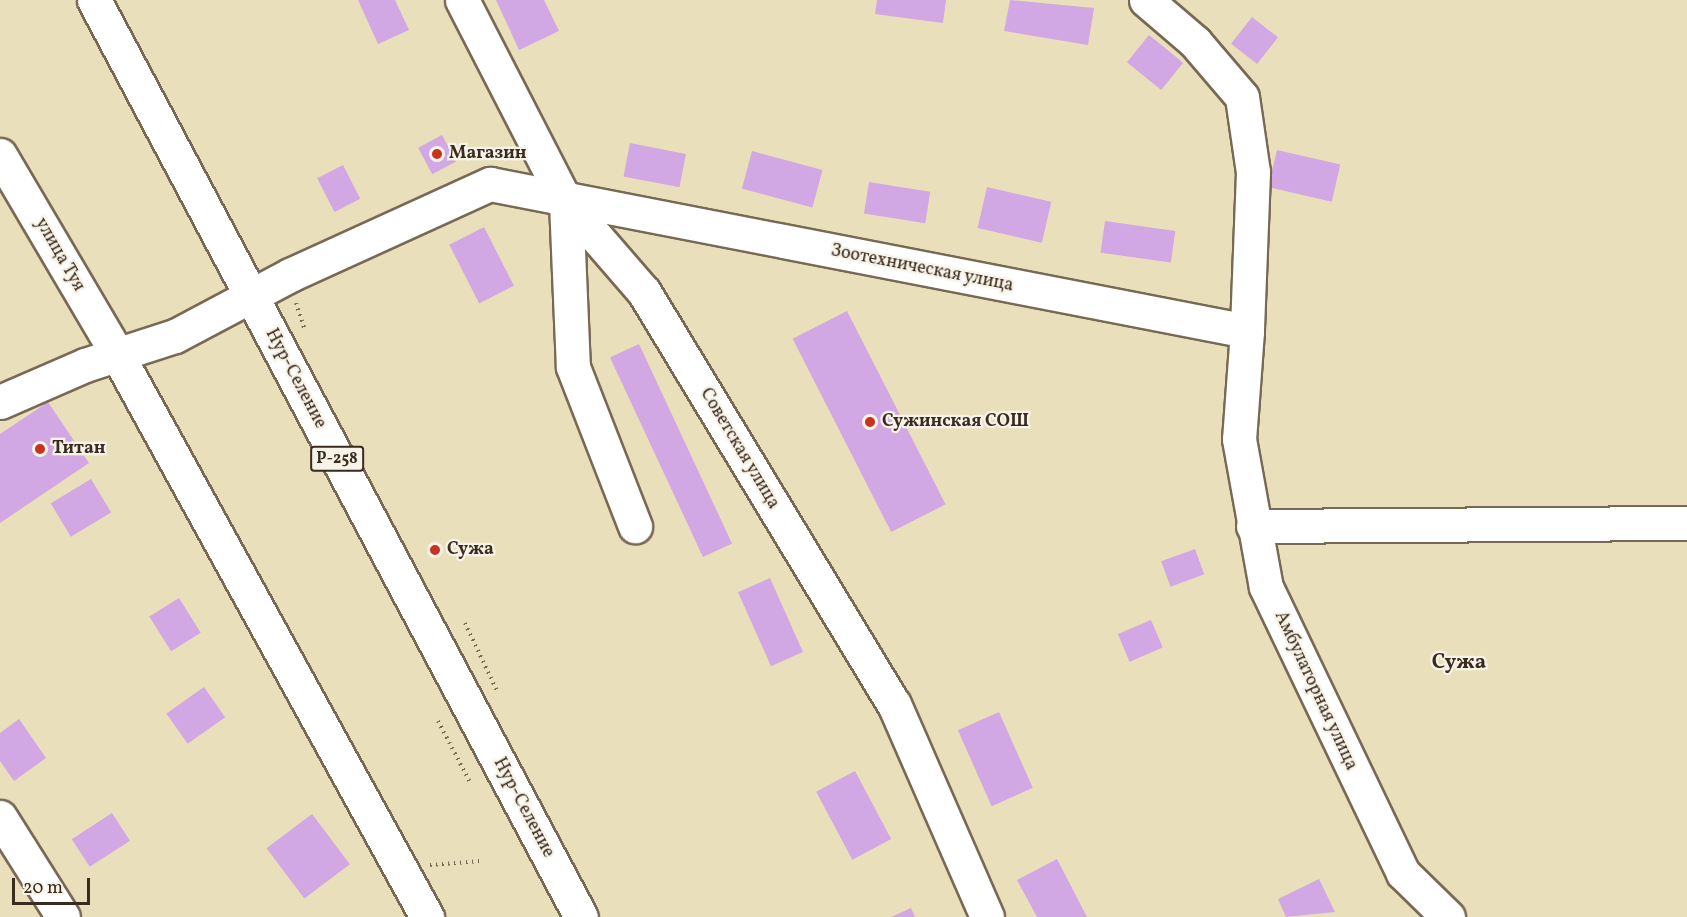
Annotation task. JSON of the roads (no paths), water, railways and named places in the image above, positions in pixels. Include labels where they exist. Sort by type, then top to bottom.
[{"type":"main road","name":"Нур-Селение","points":[[94,0],[581,917]]},
{"type":"main road","name":"Советская улица","points":[[462,0],[566,202],[644,292],[894,704],[987,917]]},
{"type":"main road","points":[[1146,0],[1195,42],[1242,96],[1253,172],[1247,331]]},
{"type":"main road","name":"улица Туя","points":[[0,155],[117,354],[427,917]]},
{"type":"main road","name":"Зоотехническая улица","points":[[250,295],[490,184],[566,202],[1247,331]]},
{"type":"main road","points":[[566,202],[573,367],[635,526]]},
{"type":"main road","points":[[0,402],[117,354],[174,336],[250,295]]},
{"type":"main road","name":"Амбулаторная улица","points":[[1247,331],[1239,439],[1253,526],[1266,587],[1288,638],[1403,873],[1448,917]]},
{"type":"main road","points":[[1253,526],[1687,523]]},
{"type":"main road","points":[[0,817],[63,917]]},
{"type":"place","name":"Магазин","points":[[437,154]]},
{"type":"place","name":"Сужинская СОШ","points":[[870,422]]},
{"type":"place","name":"Титан","points":[[40,449]]},
{"type":"place","name":"Сужа","points":[[435,550]]},
{"type":"district","name":"Сужа","points":[[1459,663]]}]
